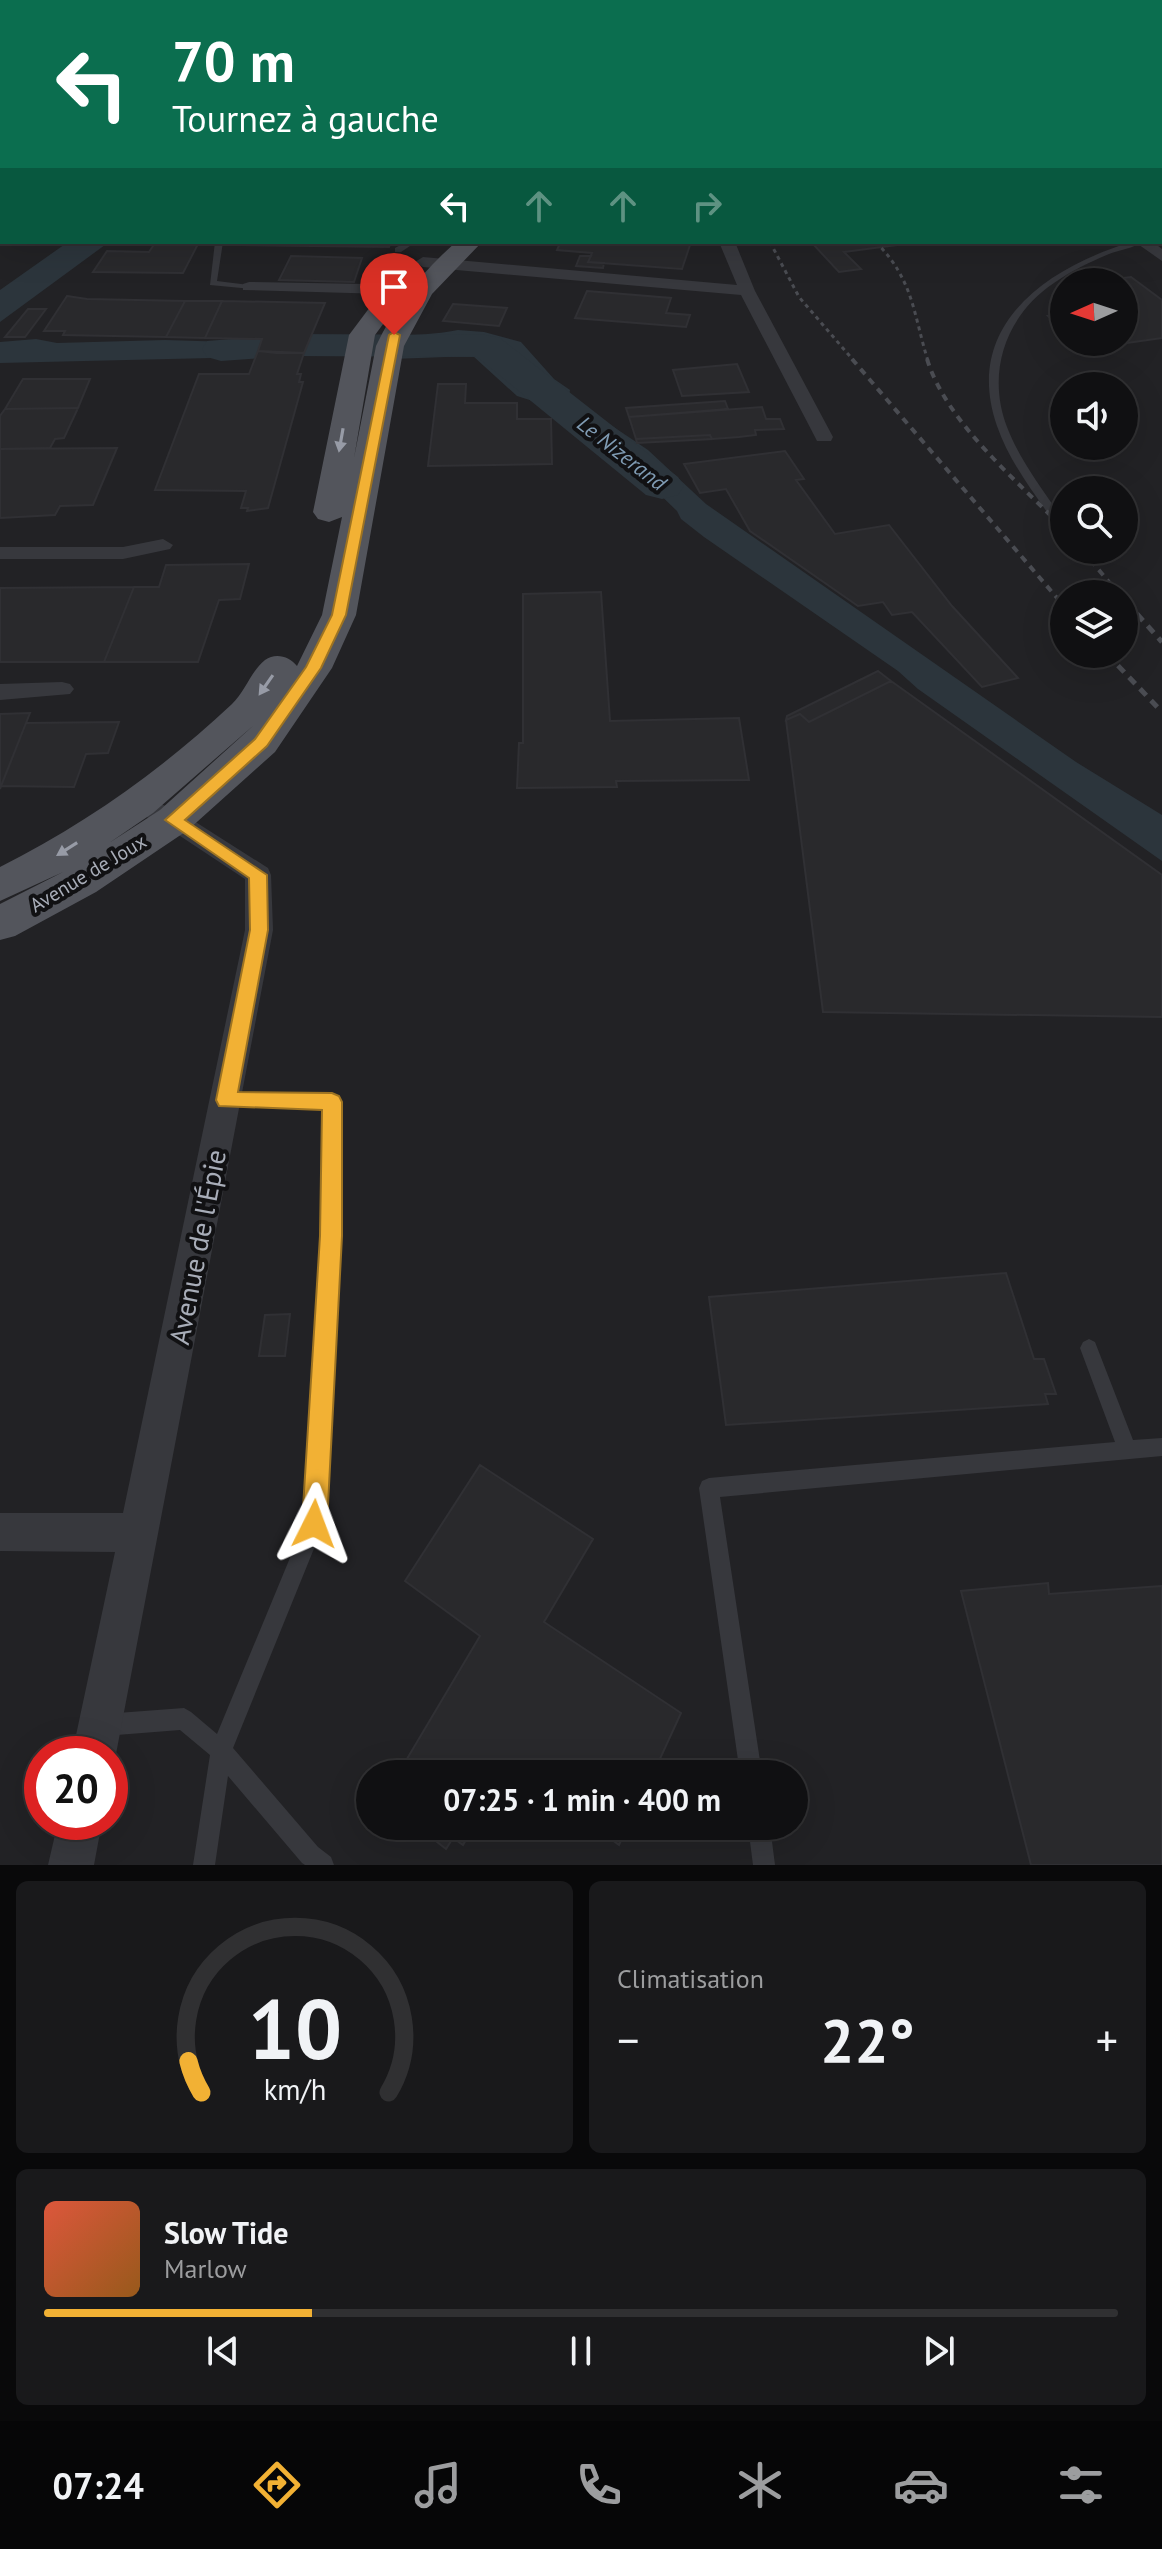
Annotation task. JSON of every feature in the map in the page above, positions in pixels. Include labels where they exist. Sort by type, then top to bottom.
[{"type":"main road","name":"Avenue de Joux","points":[[0,885],[58,856],[139,803],[247,711],[290,652],[313,604],[374,349],[403,314],[408,290],[431,252],[462,244]]},
{"type":"main road","name":"Avenue de Joux","points":[[0,924],[81,881],[174,820],[261,743],[314,668],[339,615],[374,349]]},
{"type":"street","points":[[728,244],[747,291],[824,437]]},
{"type":"street","points":[[1144,244],[1162,256]]},
{"type":"street","points":[[431,252],[747,291]]},
{"type":"street","points":[[249,287],[408,290]]},
{"type":"street","points":[[0,553],[123,553],[163,545]]},
{"type":"street","points":[[0,692],[62,689]]},
{"type":"street","name":"Avenue de l'Épie","points":[[98,1736],[259,930],[258,875],[174,820],[139,803]]},
{"type":"street","points":[[0,1532],[139,1533]]},
{"type":"street","points":[[71,1865],[76,1840]]},
{"type":"lane","points":[[219,244],[213,283],[249,287]]},
{"type":"lane","points":[[1050,506],[1002,428],[995,405],[993,374],[999,345],[1009,321],[1038,289],[1114,248],[1132,244]]},
{"type":"lane","points":[[398,250],[431,252]]},
{"type":"lane","points":[[204,1865],[221,1751],[314,1524],[331,1236],[332,1102],[226,1100]]},
{"type":"lane","points":[[1089,1348],[1127,1450]]},
{"type":"lane","points":[[749,1760],[709,1488],[1162,1447]]},
{"type":"lane","points":[[114,1736],[184,1719],[221,1751],[310,1855],[323,1865]]},
{"type":"lane","points":[[761,1840],[764,1865]]},
{"type":"shaded area","points":[[0,244],[1162,244],[1162,1865],[0,1865]]},
{"type":"water","points":[[65,244],[106,244],[0,322],[0,290]]},
{"type":"water","points":[[458,330],[484,332],[521,342],[554,379],[570,390],[569,397],[648,450],[706,504],[1076,762],[1162,815],[1162,861],[918,689],[898,671],[704,537],[681,519],[677,511],[588,425],[555,408],[517,396],[473,356],[392,359],[392,339]]},
{"type":"water","points":[[36,339],[57,343],[165,340],[260,343],[254,357],[0,363],[0,342]]},
{"type":"building","points":[[154,244],[198,244],[183,273],[93,272],[107,251],[149,252]]},
{"type":"building","points":[[241,244],[390,244],[389,247]]},
{"type":"building","points":[[560,244],[690,244],[682,269],[588,262],[592,253],[557,250]]},
{"type":"building","points":[[813,244],[905,244],[844,252],[861,269],[839,272]]},
{"type":"building","points":[[291,256],[362,258],[354,282],[279,280]]},
{"type":"building","points":[[580,256],[591,256],[588,262],[604,263],[603,268],[576,266]]},
{"type":"building","points":[[1138,282],[1162,300],[1162,338],[1138,341]]},
{"type":"building","points":[[587,291],[671,298],[666,313],[690,315],[686,327],[575,318]]},
{"type":"building","points":[[67,296],[185,301],[166,337],[63,335],[65,331],[44,331]]},
{"type":"building","points":[[185,301],[222,301],[205,338],[166,337]]},
{"type":"building","points":[[222,301],[325,303],[304,353],[276,353],[258,351],[262,339],[205,338]]},
{"type":"building","points":[[453,304],[507,308],[499,326],[443,321]]},
{"type":"building","points":[[28,309],[46,309],[25,337],[5,337]]},
{"type":"building","points":[[258,351],[304,353],[297,374],[301,374],[299,382],[303,382],[268,508],[247,511],[248,508],[241,508],[246,491],[155,490],[199,374],[249,374]]},
{"type":"building","points":[[737,364],[749,392],[682,396],[673,370]]},
{"type":"building","points":[[23,379],[90,379],[78,408],[5,409]]},
{"type":"building","points":[[438,384],[466,384],[465,403],[517,403],[517,419],[551,419],[552,464],[428,466]]},
{"type":"building","points":[[725,401],[728,409],[629,417],[626,408]]},
{"type":"building","points":[[762,407],[766,419],[780,419],[784,429],[755,430],[756,435],[712,439],[710,435],[636,439],[629,417]]},
{"type":"building","points":[[78,408],[64,438],[55,439],[50,448],[0,449],[0,416],[5,409]]},
{"type":"building","points":[[710,435],[712,439],[637,443],[636,439]]},
{"type":"building","points":[[117,448],[93,505],[60,506],[55,515],[0,518],[0,449]]},
{"type":"building","points":[[785,451],[804,479],[796,480],[835,534],[889,525],[952,606],[1018,678],[982,687],[912,612],[892,615],[883,602],[858,606],[750,531],[726,489],[700,493],[684,464]]},
{"type":"building","points":[[249,564],[240,599],[219,600],[198,662],[104,662],[134,587],[159,587],[166,565]]},
{"type":"building","points":[[134,587],[104,662],[0,662],[0,588]]},
{"type":"building","points":[[601,592],[610,721],[739,718],[749,780],[616,781],[617,787],[517,788],[519,743],[523,743],[523,594]]},
{"type":"building","points":[[878,671],[891,681],[809,722],[800,714],[786,720],[787,716]]},
{"type":"building","points":[[891,681],[1162,875],[1162,1017],[823,1012],[786,720],[800,714],[809,722]]},
{"type":"building","points":[[30,713],[26,723],[0,789],[0,714]]},
{"type":"building","points":[[119,722],[108,753],[86,754],[74,787],[1,786],[26,723]]},
{"type":"building","points":[[1006,1273],[1034,1359],[1044,1359],[1056,1394],[1045,1394],[1048,1404],[726,1425],[709,1297]]},
{"type":"building","points":[[290,1314],[285,1356],[259,1356],[265,1315]]},
{"type":"building","points":[[480,1465],[593,1539],[544,1622],[681,1713],[659,1760],[406,1760],[480,1636],[405,1581]]},
{"type":"building","points":[[1048,1583],[1049,1594],[1162,1586],[1162,1865],[1031,1865],[961,1591]]},
{"type":"building","points":[[435,1840],[452,1840],[446,1849]]},
{"type":"waterway","name":"Le Nizerand","points":[[221,349],[293,345],[486,346],[662,486]]},
{"type":"railway","points":[[771,244],[799,297],[854,361]]},
{"type":"railway","points":[[878,244],[889,256],[905,284],[928,361]]},
{"type":"railway","points":[[852,359],[1050,590]]},
{"type":"railway","points":[[927,359],[950,406],[967,429],[1050,515]]},
{"type":"railway","points":[[1094,564],[1107,580]]},
{"type":"railway","points":[[1138,615],[1162,642]]},
{"type":"railway","points":[[1120,668],[1162,712]]},
{"type":"route","points":[[314,1524],[331,1236],[332,1102],[226,1100],[259,930],[258,875],[174,820],[261,743],[314,668],[339,615],[394,335]]}]
